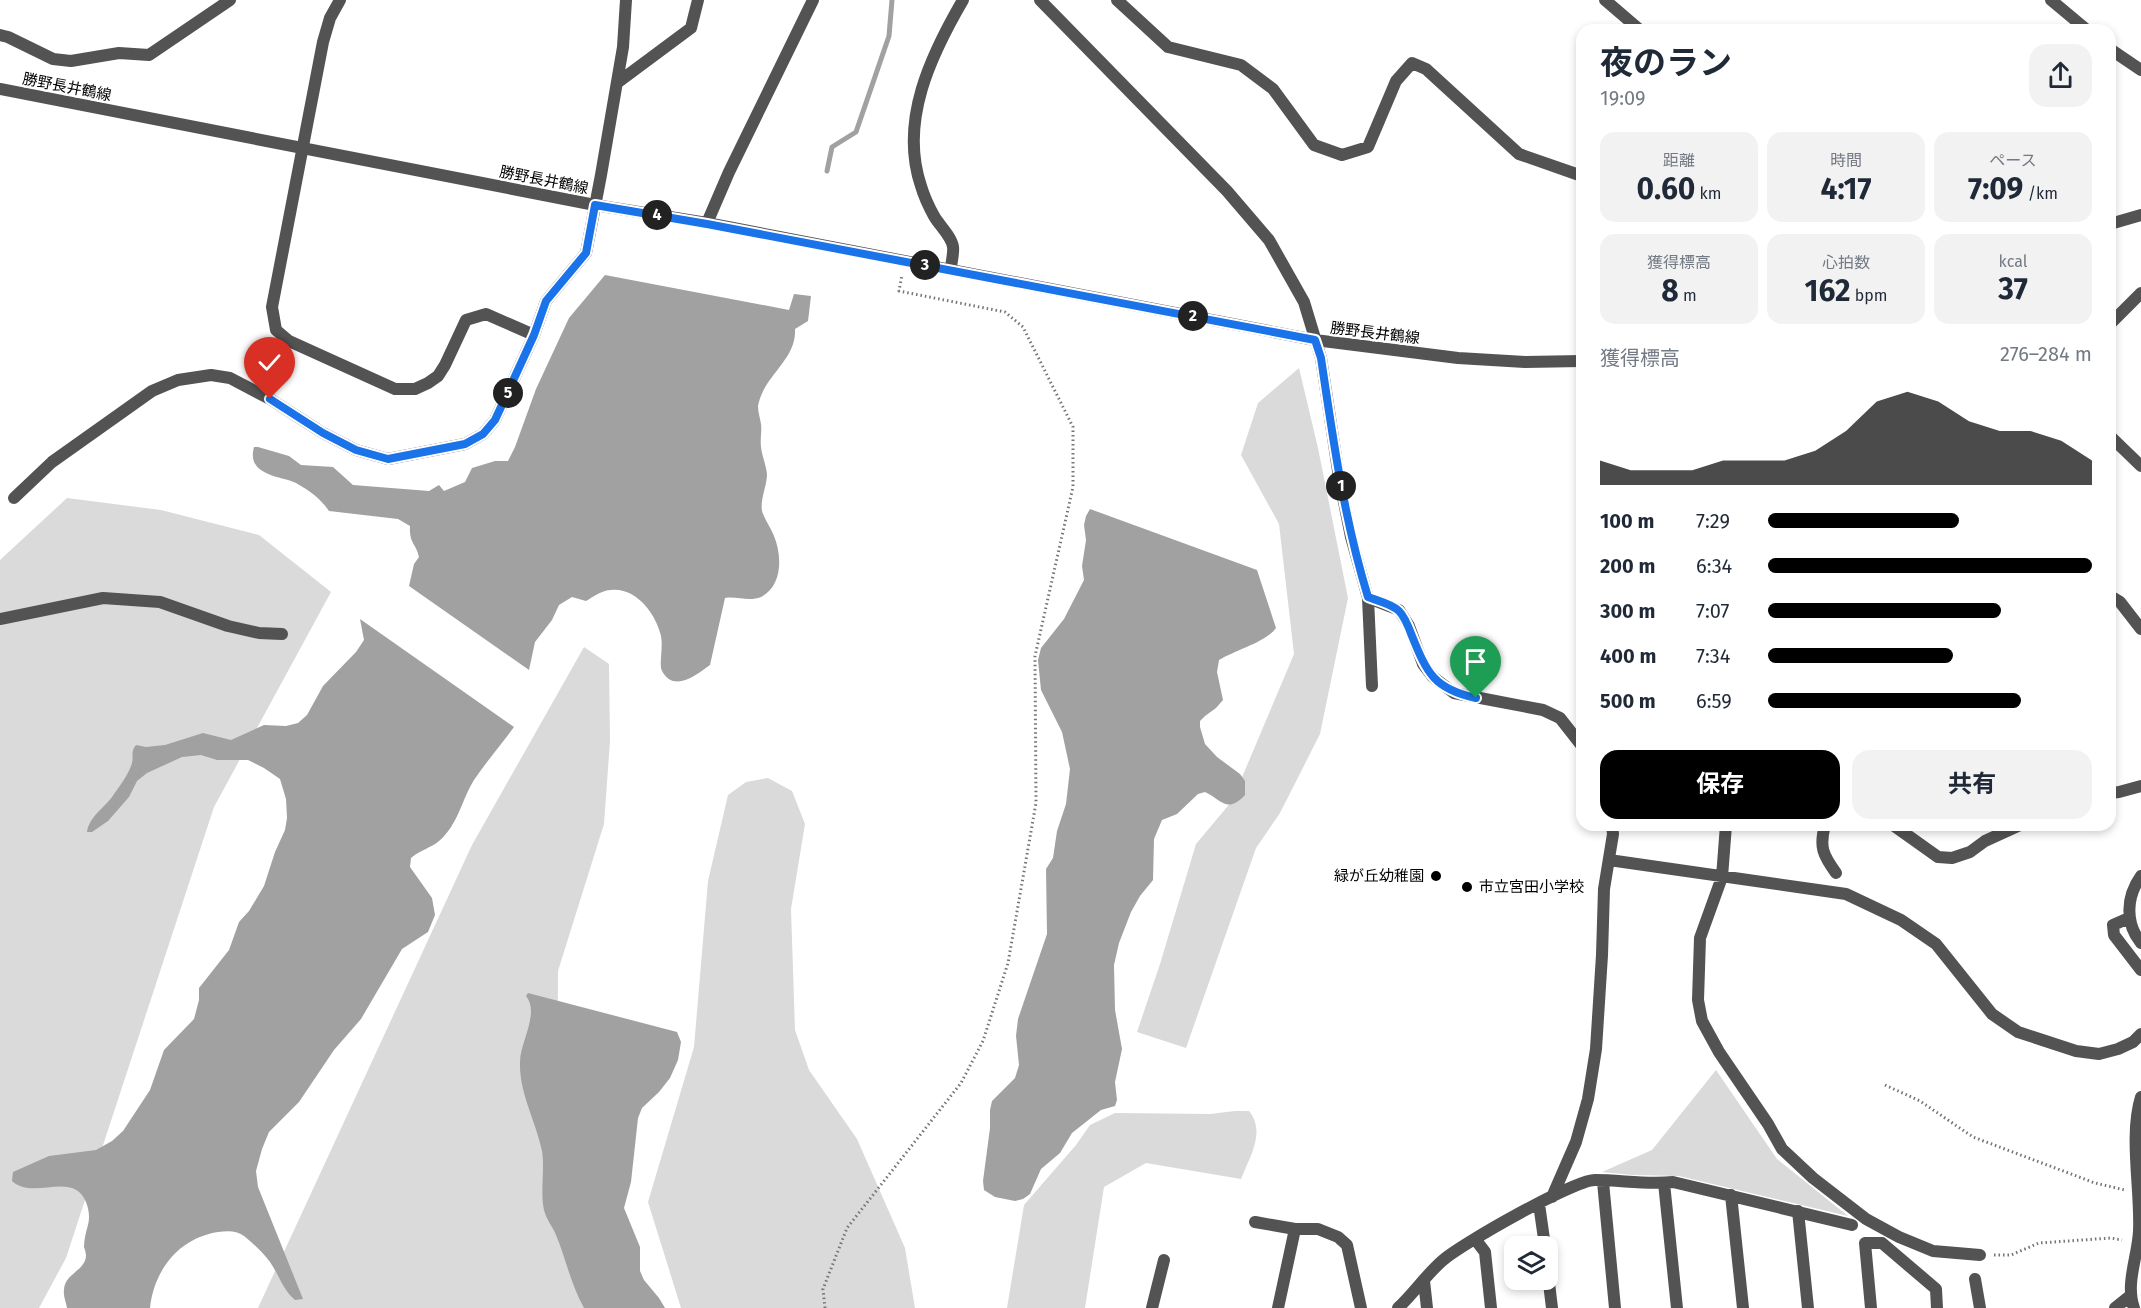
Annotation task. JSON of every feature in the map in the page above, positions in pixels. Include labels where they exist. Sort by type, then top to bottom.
[{"type":"street","points":[[0,35],[53,59],[71,61],[119,53],[149,55],[230,0]]},
{"type":"street","points":[[340,0],[330,18],[323,42],[302,148],[272,308],[276,330],[289,341],[395,389],[415,389],[438,376],[466,320],[486,314],[534,335]]},
{"type":"street","points":[[14,498],[52,462],[152,391],[177,380],[211,375],[230,378],[356,450],[388,459],[465,444],[483,434],[495,420],[534,335],[546,301],[586,253],[623,47],[626,0]]},
{"type":"street","points":[[617,83],[691,28],[698,0]]},
{"type":"street","points":[[707,224],[729,172],[813,0]]},
{"type":"street","points":[[951,270],[953,246],[933,214],[921,186],[915,161],[915,136],[924,77],[943,34],[963,0]]},
{"type":"street","points":[[1040,0],[1227,191],[1269,240],[1304,302],[1321,358],[1339,477],[1349,527],[1368,597],[1372,686]]},
{"type":"street","points":[[1117,0],[1168,47],[1241,64],[1273,89],[1314,145],[1342,154],[1368,147],[1396,81],[1412,63],[1426,69],[1519,154],[1576,174]]},
{"type":"street","points":[[1605,0],[1633,24]]},
{"type":"street","points":[[2051,0],[2079,24]]},
{"type":"street","points":[[2116,53],[2141,70]]},
{"type":"street","name":"勝野長井鶴線","points":[[0,89],[595,205],[905,261],[1315,340],[1458,358],[1525,362],[1576,361]]},
{"type":"street","points":[[2116,222],[2141,215]]},
{"type":"street","points":[[2116,318],[2141,293]]},
{"type":"street","points":[[2116,442],[2141,466]]},
{"type":"street","points":[[1368,597],[1399,610],[1424,664],[1433,677],[1454,693],[1543,710],[1560,718],[1576,738]]},
{"type":"street","points":[[0,619],[103,598],[160,602],[228,626],[259,633],[282,634]]},
{"type":"street","points":[[2116,600],[2141,629]]},
{"type":"street","points":[[2116,792],[2141,786]]},
{"type":"street","points":[[1552,1197],[1576,1142],[1588,1099],[1595,1059],[1604,889],[1613,831]]},
{"type":"street","points":[[1726,831],[1722,877],[1700,938],[1698,1000],[1701,1021],[1719,1052],[1768,1124],[1782,1149],[1813,1178],[1866,1219],[1899,1237],[1934,1251],[1980,1255]]},
{"type":"street","points":[[1823,831],[1824,856],[1836,873]]},
{"type":"street","points":[[1901,831],[1938,857],[1952,858],[1970,852],[1985,841],[2007,831]]},
{"type":"street","points":[[1609,860],[1846,894],[1901,920],[1936,944],[1992,1014],[2018,1032],[2076,1051],[2099,1054],[2133,1042],[2141,1034]]},
{"type":"street","points":[[2141,876],[2135,884],[2130,900],[2129,918],[2134,934],[2141,943]]},
{"type":"street","points":[[2129,918],[2113,926],[2114,935],[2141,970]]},
{"type":"street","points":[[2116,1307],[2132,1302],[2139,1230],[2136,1134],[2141,1097]]},
{"type":"street","points":[[1398,1308],[1443,1260],[1475,1239],[1584,1182],[1595,1180],[1673,1182],[1852,1225]]},
{"type":"street","points":[[1603,1182],[1615,1308]]},
{"type":"street","points":[[1664,1183],[1677,1308]]},
{"type":"street","points":[[1731,1196],[1743,1308]]},
{"type":"street","points":[[1539,1204],[1544,1236]]},
{"type":"street","points":[[1798,1211],[1808,1308]]},
{"type":"street","points":[[1255,1222],[1295,1229],[1318,1229],[1338,1237],[1347,1245],[1361,1308]]},
{"type":"street","points":[[1278,1308],[1295,1229]]},
{"type":"street","points":[[1475,1239],[1485,1252],[1491,1308]]},
{"type":"street","points":[[1871,1308],[1865,1243],[1882,1244],[1936,1289],[1937,1308]]},
{"type":"street","points":[[1152,1308],[1164,1260]]},
{"type":"street","points":[[1975,1279],[1980,1308]]},
{"type":"street","points":[[1424,1281],[1427,1308]]},
{"type":"street","points":[[1550,1290],[1552,1308]]},
{"type":"path","points":[[825,1308],[823,1289],[847,1228],[961,1083],[983,1041],[1008,963],[1036,803],[1035,656],[1073,487],[1073,427],[1023,327],[1005,312],[899,291],[905,261]]},
{"type":"path","points":[[1885,1085],[1920,1101],[1973,1137],[2095,1183],[2137,1192]]},
{"type":"path","points":[[1980,1255],[2011,1255],[2039,1243],[2064,1241],[2111,1238],[2138,1243]]},
{"type":"shaded area","points":[[605,275],[789,310],[794,294],[811,296],[808,321],[795,329],[791,350],[766,386],[758,406],[761,447],[767,474],[762,511],[777,544],[779,570],[777,578],[768,592],[761,597],[725,598],[710,665],[683,681],[671,680],[662,670],[661,636],[650,611],[636,597],[620,590],[604,591],[586,601],[572,597],[559,605],[552,620],[535,642],[529,670],[409,586],[414,564],[419,557],[412,540],[410,526],[398,519],[329,511],[301,486],[260,469],[253,457],[254,447],[258,447],[289,456],[301,465],[333,467],[353,485],[429,491],[439,485],[444,491],[465,482],[472,468],[495,461],[508,461],[536,389],[569,318]]},
{"type":"shaded area","points":[[1299,368],[1318,448],[1348,598],[1320,734],[1280,813],[1256,848],[1186,1048],[1137,1032],[1196,844],[1232,801],[1294,654],[1279,524],[1241,455],[1258,403]]},
{"type":"shaded area","points":[[67,498],[161,510],[259,535],[331,592],[214,807],[66,1258],[39,1308],[0,1308],[0,560]]},
{"type":"shaded area","points":[[1090,509],[1257,570],[1276,628],[1258,642],[1219,660],[1217,672],[1223,700],[1200,721],[1205,744],[1217,757],[1240,774],[1245,781],[1245,795],[1239,801],[1229,805],[1205,792],[1198,794],[1177,814],[1162,820],[1154,839],[1153,880],[1131,912],[1119,943],[1114,965],[1115,1010],[1122,1049],[1115,1082],[1117,1100],[1115,1106],[1101,1110],[1072,1133],[1060,1153],[1041,1169],[1030,1194],[1015,1201],[995,1197],[984,1190],[990,1110],[992,1101],[1015,1078],[1019,1065],[1016,1036],[1018,1019],[1047,934],[1046,869],[1053,858],[1057,831],[1066,804],[1070,769],[1062,732],[1041,690],[1038,660],[1041,648],[1064,619],[1084,580],[1082,566],[1086,540],[1084,525]]},
{"type":"shaded area","points":[[360,619],[514,727],[474,780],[455,820],[445,835],[411,858],[410,867],[432,898],[435,915],[428,932],[402,949],[361,1019],[334,1050],[299,1102],[269,1132],[262,1149],[256,1171],[258,1187],[303,1299],[295,1300],[291,1296],[270,1262],[247,1239],[241,1234],[225,1231],[204,1235],[191,1241],[171,1258],[157,1281],[150,1308],[67,1308],[65,1285],[85,1261],[86,1256],[84,1244],[89,1216],[86,1202],[80,1193],[72,1188],[21,1186],[12,1181],[13,1172],[49,1156],[96,1150],[112,1141],[123,1131],[150,1090],[164,1050],[194,1019],[199,1000],[199,988],[229,950],[239,922],[249,911],[264,886],[285,830],[286,799],[280,779],[248,760],[217,760],[201,755],[182,757],[147,773],[137,781],[129,797],[108,821],[92,832],[87,832],[88,827],[126,776],[136,745],[146,747],[165,745],[203,733],[231,740],[264,725],[286,726],[298,723],[307,715],[323,686],[356,652],[364,640]]},
{"type":"shaded area","points":[[584,647],[609,664],[610,741],[604,824],[558,971],[557,1146],[600,1308],[258,1308],[472,845]]},
{"type":"shaded area","points":[[768,778],[792,791],[805,824],[791,909],[795,1030],[809,1070],[857,1139],[905,1248],[915,1308],[681,1308],[648,1202],[694,1047],[708,881],[728,795],[746,782]]},
{"type":"shaded area","points":[[528,993],[677,1032],[681,1042],[678,1060],[670,1078],[642,1108],[638,1118],[631,1182],[624,1208],[640,1247],[640,1271],[665,1308],[584,1308],[576,1290],[556,1235],[544,1210],[542,1151],[520,1073],[521,1054],[531,1011],[526,996]]},
{"type":"shaded area","points":[[1716,1070],[1777,1159],[1848,1216],[1679,1176],[1602,1172],[1652,1150]]},
{"type":"shaded area","points":[[1249,1111],[1256,1127],[1255,1144],[1241,1179],[1146,1163],[1104,1187],[1085,1308],[1007,1308],[1024,1205],[1076,1145],[1090,1125],[1115,1113],[1210,1114]]},
{"type":"waterway","points":[[827,171],[832,147],[856,132],[889,36],[892,0]]},
{"type":"place","name":"緑が丘幼稚園","points":[[1436,876]]},
{"type":"place","name":"市立宮田小学校","points":[[1467,887]]},
{"type":"route","points":[[270,399],[323,433],[356,450],[388,459],[465,444],[483,434],[495,420],[534,335],[546,301],[586,253],[595,205],[905,261],[1315,340],[1321,358],[1339,477],[1351,537],[1368,597],[1399,610],[1424,664],[1433,677],[1454,693],[1476,698]]}]
